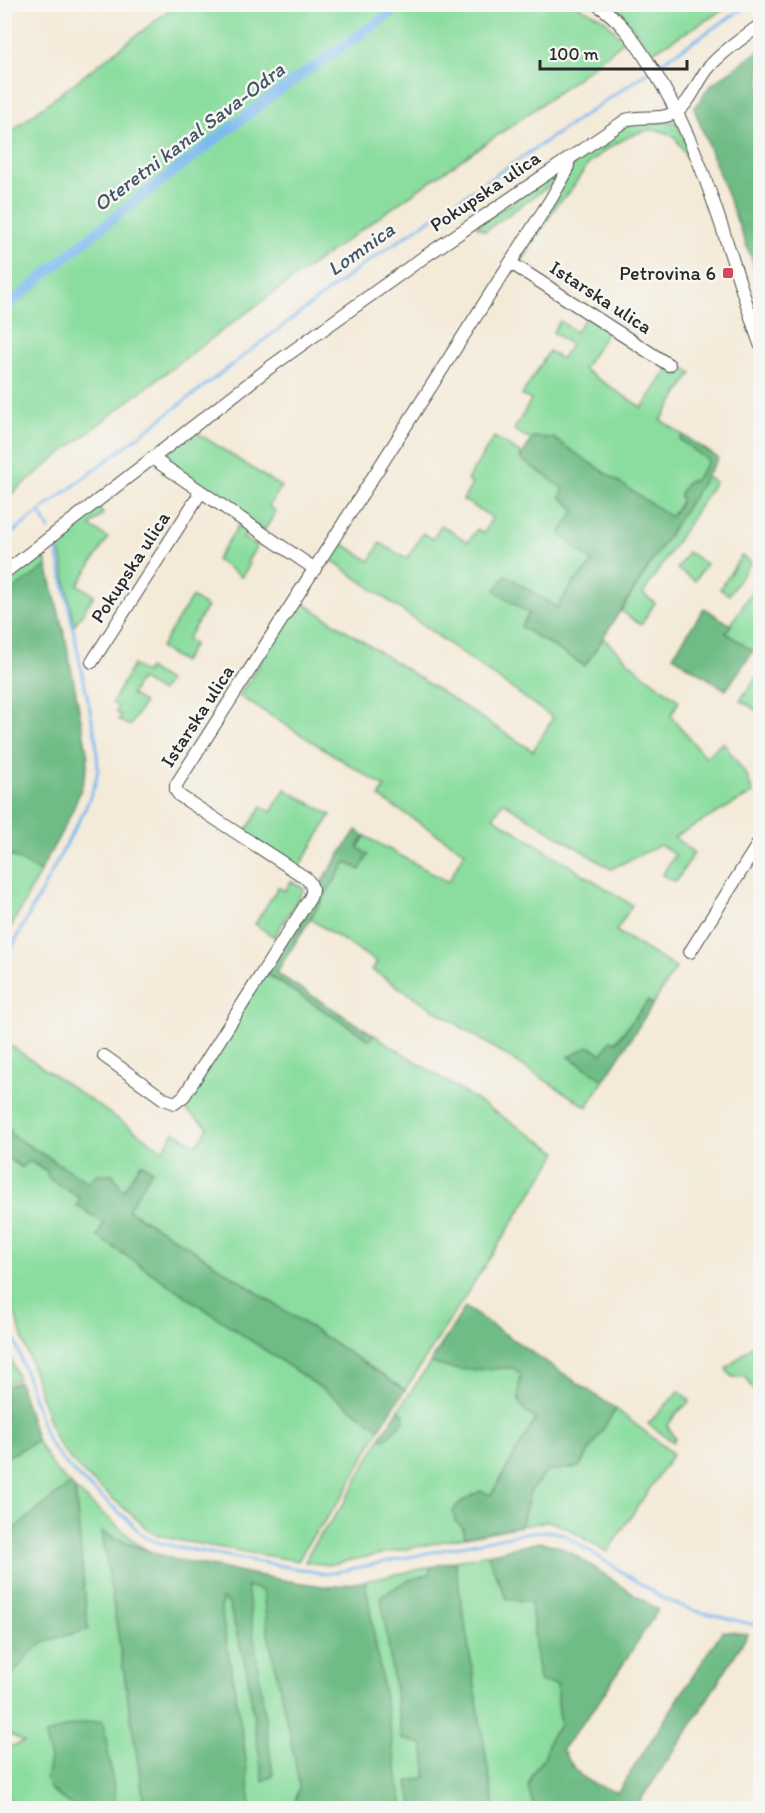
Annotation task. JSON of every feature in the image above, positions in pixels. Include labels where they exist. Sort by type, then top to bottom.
[{"type":"street","points":[[596,4],[623,27],[661,81],[677,112],[707,182],[760,344]]},
{"type":"street","points":[[677,112],[689,100],[708,69],[722,53],[760,24]]},
{"type":"street","name":"Pokupska ulica","points":[[4,573],[268,368],[424,256],[626,120],[677,112]]},
{"type":"street","name":"Istarska ulica","points":[[104,1056],[164,1099],[175,1103],[180,1101],[313,891],[312,885],[295,869],[239,836],[180,796],[176,791],[179,780],[511,263],[567,171],[569,158]]},
{"type":"street","name":"Istarska ulica","points":[[511,263],[669,365]]},
{"type":"street","points":[[152,458],[315,569]]},
{"type":"street","name":"Pokupska ulica","points":[[92,662],[201,492]]},
{"type":"street","points":[[690,952],[760,841]]},
{"type":"green space","points":[[176,5],[576,5],[604,19],[624,41],[536,108],[240,318],[98,425],[5,499],[5,136]]},
{"type":"green space","points":[[608,5],[732,5],[649,54],[634,28]]},
{"type":"green space","points":[[760,50],[760,281],[694,108],[711,85]]},
{"type":"green space","points":[[635,122],[676,122],[691,153],[687,158],[675,137],[657,130],[641,132],[612,146],[590,163],[568,194],[558,203],[522,262],[517,258],[577,159],[610,134]]},
{"type":"green space","points":[[561,170],[559,179],[485,231],[476,226]]},
{"type":"green space","points":[[587,315],[609,330],[583,369],[642,408],[668,369],[677,375],[683,367],[692,373],[661,420],[683,435],[680,440],[709,460],[695,481],[688,481],[680,493],[681,502],[671,517],[553,438],[533,437],[531,440],[514,430],[531,400],[522,395],[549,351],[561,359],[571,345],[553,332],[560,321],[576,332]]},
{"type":"green space","points":[[193,430],[281,487],[269,506],[276,512],[264,531],[164,460],[164,457]]},
{"type":"green space","points":[[683,435],[718,458],[585,666],[521,627],[529,614],[495,590],[506,575],[557,608],[573,583],[593,563],[560,534],[575,510],[560,496],[564,489],[520,458],[533,437],[553,438],[671,517],[681,502],[680,493],[688,481],[695,480],[709,461],[680,440]]},
{"type":"green space","points":[[494,437],[522,454],[520,458],[564,489],[575,510],[593,563],[573,583],[557,608],[506,575],[495,590],[529,614],[521,627],[585,666],[603,638],[638,670],[679,701],[671,716],[705,757],[723,742],[747,776],[753,793],[674,837],[694,853],[676,882],[662,875],[675,855],[660,845],[611,869],[503,802],[493,817],[632,905],[616,931],[676,968],[653,1004],[648,1001],[615,1042],[611,1041],[602,1054],[570,1056],[604,1080],[587,1107],[372,970],[377,962],[310,919],[347,861],[360,869],[357,847],[365,836],[448,882],[465,852],[379,797],[385,787],[239,696],[299,600],[533,751],[553,718],[327,557],[337,540],[370,561],[380,543],[407,559],[423,533],[433,539],[441,525],[468,542],[477,529],[484,533],[492,517],[463,500],[472,484],[467,480]]},
{"type":"green space","points":[[706,476],[715,482],[643,594],[655,603],[641,625],[621,611]]},
{"type":"green space","points":[[97,506],[103,514],[90,526],[108,538],[78,585],[94,595],[74,626],[58,537]]},
{"type":"green space","points":[[240,523],[249,529],[243,538],[257,546],[247,562],[250,564],[242,577],[216,560]]},
{"type":"green space","points":[[39,552],[47,566],[5,596],[5,581]]},
{"type":"green space","points":[[688,552],[706,564],[695,581],[677,569]]},
{"type":"green space","points":[[741,556],[751,562],[729,595],[720,589]]},
{"type":"green space","points":[[47,566],[66,641],[88,757],[86,772],[76,802],[40,872],[5,852],[4,596]]},
{"type":"green space","points":[[760,577],[760,648],[757,646],[753,651],[726,633]]},
{"type":"green space","points":[[192,597],[207,607],[187,639],[194,644],[183,662],[160,648]]},
{"type":"green space","points":[[704,608],[731,625],[726,633],[753,651],[726,690],[673,656]]},
{"type":"green space","points":[[133,665],[145,673],[148,668],[168,681],[161,692],[140,679],[131,694],[144,703],[130,726],[118,720],[121,715],[116,712],[118,707],[112,703]]},
{"type":"green space","points":[[760,672],[760,706],[757,711],[740,700]]},
{"type":"green space","points":[[285,789],[331,815],[299,867],[244,834],[262,806],[271,812]]},
{"type":"green space","points":[[356,830],[365,836],[358,847],[368,855],[360,870],[346,862],[276,973],[374,1035],[370,1040],[265,973]]},
{"type":"green space","points":[[5,852],[40,872],[5,937]]},
{"type":"green space","points":[[291,881],[304,889],[274,937],[255,924],[278,887],[285,891]]},
{"type":"green space","points":[[265,973],[370,1040],[374,1035],[558,1152],[405,1390],[187,1246],[128,1210],[151,1170],[141,1163],[125,1191],[113,1174],[88,1182],[10,1134],[11,1131],[5,1127],[4,1041],[163,1150],[174,1132],[197,1145],[208,1127],[179,1105]]},
{"type":"green space","points":[[648,1001],[653,1004],[604,1080],[569,1057],[589,1046],[602,1054],[611,1040],[616,1042]]},
{"type":"green space","points":[[4,1127],[11,1131],[10,1134],[88,1182],[97,1174],[113,1174],[124,1190],[141,1163],[152,1170],[128,1210],[187,1246],[405,1390],[380,1428],[97,1236],[104,1223],[77,1205],[80,1198],[48,1178],[47,1171],[29,1161],[22,1167],[5,1156]]},
{"type":"green space","points":[[4,1156],[21,1167],[29,1161],[47,1171],[48,1178],[80,1198],[77,1206],[104,1223],[97,1236],[380,1428],[343,1496],[308,1543],[298,1561],[176,1540],[153,1533],[83,1473],[62,1448],[53,1434],[5,1283]]},
{"type":"green space","points":[[465,1307],[616,1409],[579,1467],[547,1471],[530,1492],[521,1526],[465,1537],[463,1528],[455,1521],[453,1512],[458,1504],[480,1491],[491,1495],[536,1419],[521,1405],[518,1395],[521,1374],[513,1368],[464,1370],[430,1363]]},
{"type":"green space","points":[[4,1338],[18,1379],[5,1383],[4,1383]]},
{"type":"green space","points":[[753,1345],[760,1351],[760,1401],[746,1377],[732,1377],[726,1369]]},
{"type":"green space","points":[[430,1363],[464,1370],[513,1368],[521,1374],[519,1394],[521,1405],[529,1415],[536,1419],[490,1496],[480,1491],[458,1504],[453,1512],[463,1528],[465,1537],[328,1565],[305,1562],[313,1545],[343,1505],[381,1437],[384,1440],[404,1416],[399,1409]]},
{"type":"green space","points":[[19,1382],[37,1441],[5,1458],[5,1386]]},
{"type":"green space","points":[[679,1391],[690,1401],[667,1426],[675,1438],[673,1442],[648,1424]]},
{"type":"green space","points":[[399,1409],[404,1416],[403,1422],[384,1440],[381,1437]]},
{"type":"green space","points":[[616,1409],[673,1454],[607,1552],[565,1527],[548,1521],[521,1526],[530,1492],[547,1471],[579,1467]]},
{"type":"green space","points":[[37,1441],[56,1471],[70,1484],[5,1536],[5,1458]]},
{"type":"green space","points":[[70,1484],[75,1489],[88,1630],[58,1637],[39,1646],[23,1661],[5,1685],[5,1536]]},
{"type":"green space","points":[[75,1489],[139,1545],[151,1552],[102,1532],[145,1808],[117,1808],[102,1721],[72,1726],[45,1736],[50,1757],[48,1784],[56,1794],[76,1808],[9,1808],[5,1748],[24,1742],[11,1735],[5,1722],[5,1685],[26,1656],[45,1641],[88,1630]]},
{"type":"green space","points":[[102,1532],[136,1547],[173,1559],[294,1582],[331,1587],[365,1581],[403,1808],[294,1808],[299,1786],[268,1633],[263,1591],[247,1586],[273,1776],[263,1781],[247,1671],[229,1604],[222,1599],[221,1611],[244,1744],[251,1808],[145,1808]]},
{"type":"green space","points":[[540,1542],[558,1546],[575,1555],[658,1610],[596,1706],[562,1749],[578,1773],[590,1782],[618,1792],[722,1631],[748,1634],[684,1736],[635,1808],[534,1808],[528,1787],[532,1774],[545,1756],[550,1737],[560,1726],[557,1684],[539,1681],[531,1602],[507,1599],[487,1554]]},
{"type":"green space","points":[[487,1554],[507,1599],[531,1601],[539,1681],[557,1684],[560,1726],[550,1737],[545,1756],[532,1774],[534,1808],[494,1808],[455,1561]]},
{"type":"green space","points":[[455,1561],[494,1808],[413,1808],[408,1782],[427,1777],[423,1744],[402,1739],[381,1596],[409,1580],[430,1574],[430,1567]]},
{"type":"green space","points":[[430,1567],[430,1574],[409,1580],[381,1596],[402,1739],[423,1743],[427,1777],[408,1782],[413,1808],[403,1808],[365,1581]]},
{"type":"green space","points":[[246,1585],[263,1591],[268,1633],[299,1786],[294,1808],[251,1808],[244,1744],[221,1611],[222,1599],[229,1604],[247,1671],[263,1780],[273,1775]]},
{"type":"green space","points":[[103,1721],[117,1808],[76,1808],[51,1790],[46,1779],[50,1759],[45,1736],[73,1726]]},
{"type":"waterway","name":"Oteretni kanal Sava-Odra","points":[[4,309],[102,227],[273,95],[404,4]]},
{"type":"waterway","name":"Lomnica","points":[[656,66],[750,4]]},
{"type":"waterway","name":"Lomnica","points":[[4,539],[360,267],[651,70]]},
{"type":"waterway","points":[[40,512],[49,529]]},
{"type":"waterway","points":[[4,962],[86,807],[98,770],[96,739],[55,541]]},
{"type":"waterway","points":[[4,1307],[47,1439],[73,1471],[93,1490],[142,1535],[156,1542],[327,1574],[524,1533],[553,1532],[563,1534],[664,1599],[692,1610],[760,1626]]},
{"type":"place","name":"Petrovina 6","points":[[728,273]]}]
